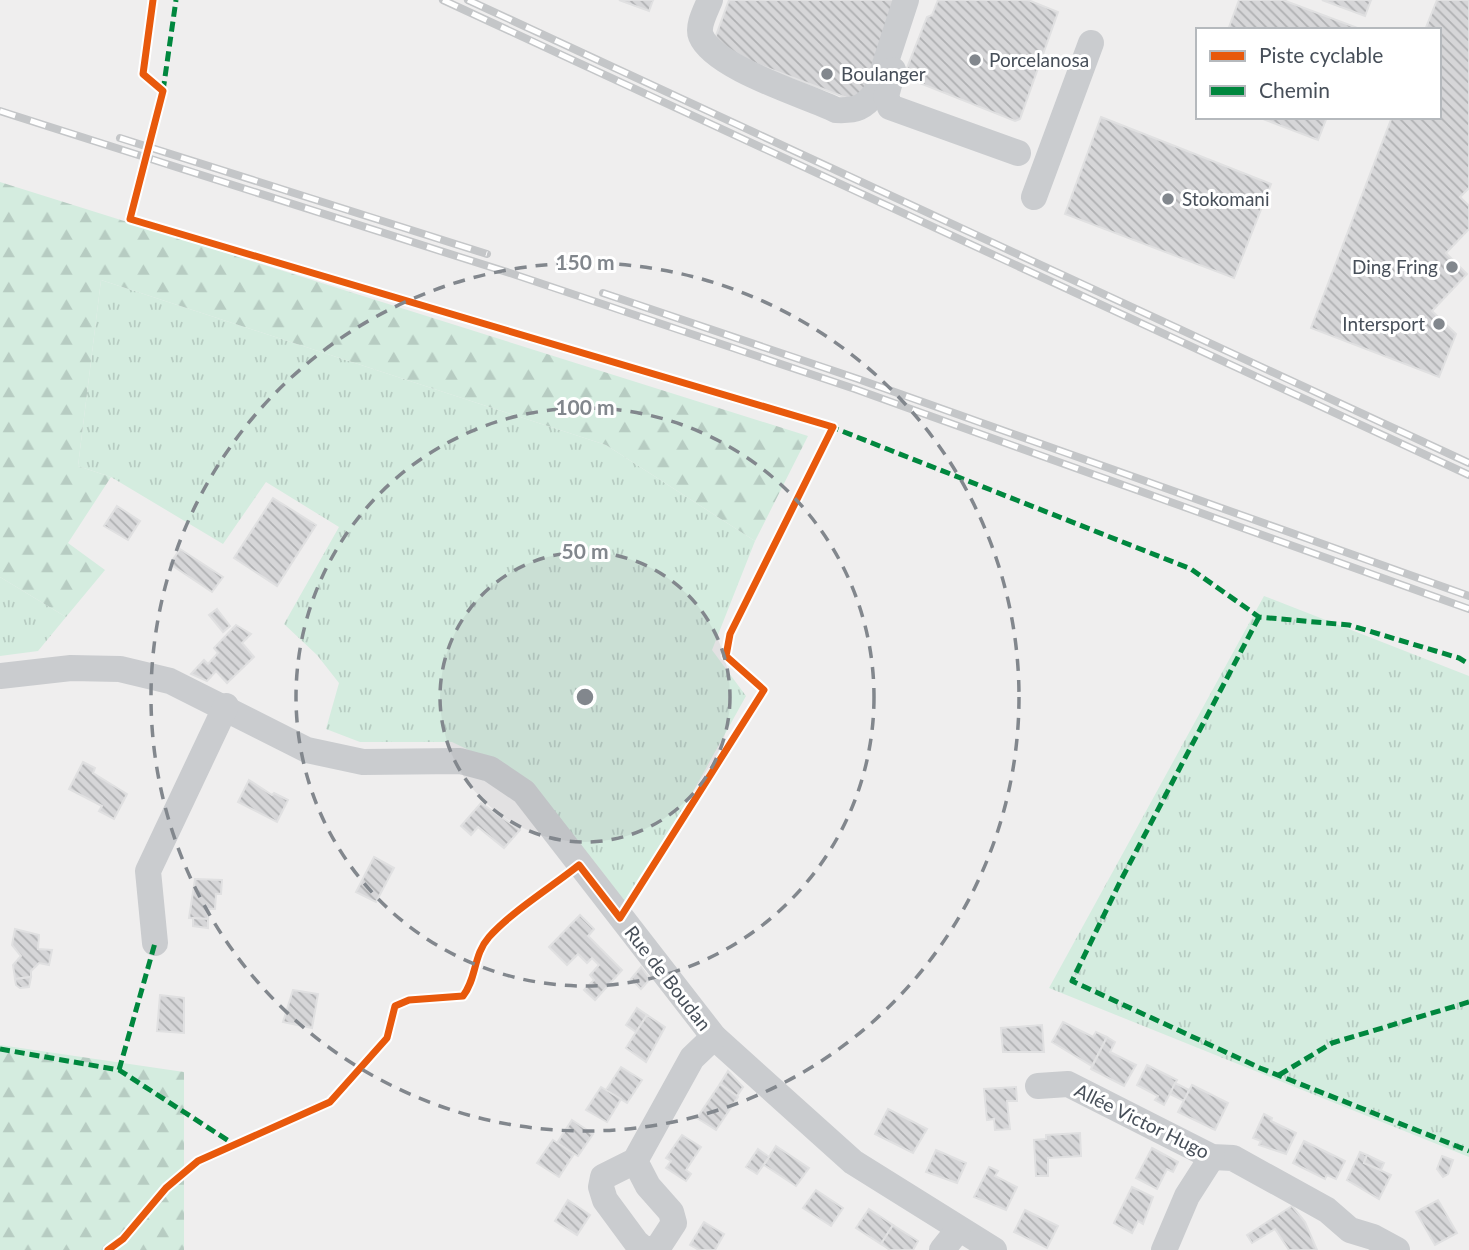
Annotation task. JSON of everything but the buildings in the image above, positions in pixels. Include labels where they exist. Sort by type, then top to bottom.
[{"type":"street","points":[[710,0],[700,28],[701,36],[720,58],[836,110],[854,111],[866,104],[876,92],[906,0]]},
{"type":"street","points":[[921,0],[890,77],[886,96],[890,107],[1018,153]]},
{"type":"street","points":[[1034,197],[1091,43]]},
{"type":"street","name":"Rue de Boudan","points":[[0,676],[71,668],[120,669],[170,681],[226,706],[306,750],[363,762],[460,761],[490,769],[524,792],[714,1037],[795,1112],[950,1240],[994,1250]]},
{"type":"street","points":[[155,943],[148,871],[226,706]]},
{"type":"street","points":[[635,1161],[692,1058],[714,1037]]},
{"type":"street","name":"Allée Victor Hugo","points":[[1038,1086],[1068,1084],[1212,1157],[1233,1158],[1327,1210],[1355,1240],[1373,1237],[1397,1250]]},
{"type":"street","points":[[1164,1250],[1187,1196],[1212,1157]]},
{"type":"green space","points":[[0,182],[808,436],[755,541],[606,445],[101,280],[78,466],[111,477],[68,543],[105,570],[66,617],[0,577]]},
{"type":"green space","points":[[101,280],[606,445],[755,541],[712,650],[746,696],[623,918],[519,774],[452,742],[360,742],[326,729],[339,683],[317,655],[284,624],[339,527],[266,482],[223,544],[111,477],[78,466]]},
{"type":"green space","points":[[0,577],[66,617],[38,651],[0,656]]},
{"type":"green space","points":[[1264,596],[1469,676],[1469,1157],[1049,988]]},
{"type":"green space","points":[[0,1045],[184,1072],[184,1250],[0,1250]]},
{"type":"railway","points":[[443,0],[1469,475]]},
{"type":"railway","points":[[468,0],[1469,463]]},
{"type":"railway","points":[[0,111],[513,274],[855,389],[1469,609]]},
{"type":"railway","points":[[120,138],[487,254]]},
{"type":"railway","points":[[603,293],[858,379],[1469,596]]},
{"type":"marked path","points":[[163,91],[176,0]]},
{"type":"marked path","points":[[829,426],[1191,569],[1259,617],[1349,625],[1459,658],[1469,664]]},
{"type":"marked path","points":[[1259,617],[1120,882],[1072,981],[1260,1068],[1469,1151]]},
{"type":"marked path","points":[[119,1070],[155,943]]},
{"type":"marked path","points":[[1279,1075],[1332,1043],[1469,1002]]},
{"type":"marked path","points":[[0,1049],[119,1070],[235,1145]]},
{"type":"cycle path","points":[[108,1250],[123,1239],[166,1188],[198,1161],[330,1102],[387,1038],[395,1006],[409,1000],[463,996],[471,982],[480,951],[489,937],[520,909],[579,865],[620,918],[764,690],[726,656],[730,634],[833,427],[130,219],[163,91],[143,74],[153,0]]},
{"type":"place","name":"Porcelanosa","points":[[975,60]]},
{"type":"place","name":"Boulanger","points":[[827,74]]},
{"type":"place","name":"Stokomani","points":[[1168,199]]},
{"type":"place","name":"Ding Fring","points":[[1452,267]]},
{"type":"place","name":"Intersport","points":[[1439,324]]}]
